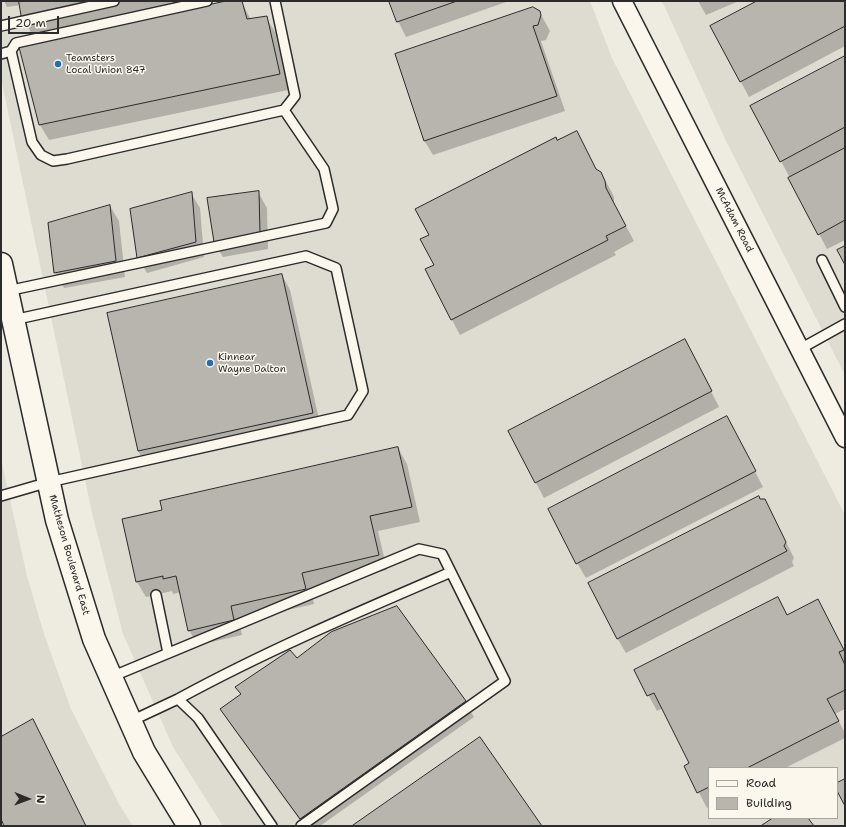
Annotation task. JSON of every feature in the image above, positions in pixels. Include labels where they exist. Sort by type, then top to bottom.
[{"type":"street","name":"McAdam Road","points":[[622,1],[845,438]]},
{"type":"street","name":"Matheson Boulevard East","points":[[6,294],[57,520],[94,639],[144,752],[189,826]]},
{"type":"lane","points":[[1,26],[114,1]]},
{"type":"lane","points":[[207,1],[16,44],[12,52],[32,142],[41,155],[53,161],[67,159],[284,110],[295,96],[275,1]]},
{"type":"lane","points":[[1,54],[12,52]]},
{"type":"lane","points":[[6,294],[326,223],[333,209],[324,169],[284,110]]},
{"type":"lane","points":[[1,496],[49,482],[348,415],[363,391],[336,268],[306,256],[6,294]]},
{"type":"lane","points":[[822,260],[845,306]]},
{"type":"lane","points":[[800,349],[845,324]]},
{"type":"lane","points":[[111,677],[419,549],[442,554],[505,681],[301,826]]},
{"type":"lane","points":[[130,721],[178,699],[207,683],[327,625],[451,572]]},
{"type":"lane","points":[[156,595],[168,653]]},
{"type":"lane","points":[[178,699],[198,718],[272,826]]},
{"type":"shaded area","points":[[1,1],[590,1],[612,58],[845,515],[845,826],[223,826],[173,747],[123,634],[92,513],[1,78]]},
{"type":"shaded area","points":[[662,1],[845,1],[845,375],[726,141]]},
{"type":"shaded area","points":[[1,459],[27,576],[44,634],[71,709],[119,804],[133,826],[1,826]]},
{"type":"building","points":[[19,1],[102,1],[22,19]]},
{"type":"building","points":[[226,1],[242,1],[247,19],[267,16],[280,74],[39,125],[19,47]]},
{"type":"building","points":[[389,1],[457,1],[397,22]]},
{"type":"building","points":[[757,1],[845,1],[845,26],[740,82],[710,26]]},
{"type":"building","points":[[533,7],[540,11],[541,15],[538,25],[533,26],[557,96],[424,141],[395,54]]},
{"type":"building","points":[[845,56],[845,127],[780,162],[750,106]]},
{"type":"building","points":[[577,131],[596,169],[601,172],[606,188],[626,226],[606,236],[608,240],[451,320],[425,269],[434,265],[420,239],[429,235],[415,209],[556,137],[557,140]]},
{"type":"building","points":[[845,148],[845,220],[818,235],[788,178]]},
{"type":"building","points":[[259,191],[260,234],[214,242],[207,198]]},
{"type":"building","points":[[192,192],[196,242],[137,258],[130,209]]},
{"type":"building","points":[[110,205],[116,261],[54,273],[48,223]]},
{"type":"building","points":[[845,246],[845,265],[837,250]]},
{"type":"building","name":"Kinnear Wayne Dalton","points":[[282,274],[313,413],[138,451],[107,313]]},
{"type":"building","points":[[685,339],[712,391],[535,483],[508,431]]},
{"type":"building","points":[[727,416],[756,471],[576,564],[548,509]]},
{"type":"building","points":[[398,447],[412,507],[370,516],[379,555],[302,573],[306,589],[231,606],[234,620],[188,631],[176,576],[163,579],[163,576],[136,582],[122,519],[162,510],[160,501]]},
{"type":"building","points":[[759,496],[760,499],[765,499],[786,542],[784,546],[787,551],[617,639],[588,583]]},
{"type":"building","points":[[778,597],[787,615],[818,599],[844,650],[839,652],[845,665],[845,690],[827,699],[839,721],[749,767],[708,767],[708,788],[697,793],[684,766],[689,763],[654,693],[647,696],[634,670]]},
{"type":"building","points":[[397,606],[466,701],[300,819],[220,709],[241,694],[235,687],[290,650],[297,658],[331,632]]},
{"type":"building","points":[[33,719],[86,826],[4,826],[1,819],[1,737]]},
{"type":"building","points":[[480,737],[542,826],[352,826]]},
{"type":"building","points":[[845,779],[845,806],[838,793],[838,782]]},
{"type":"building","points":[[772,819],[809,819],[814,826],[761,826]]},
{"type":"place","name":"Teamsters Local Union 847","points":[[58,64]]},
{"type":"place","name":"Kinnear Wayne Dalton","points":[[210,363]]}]
